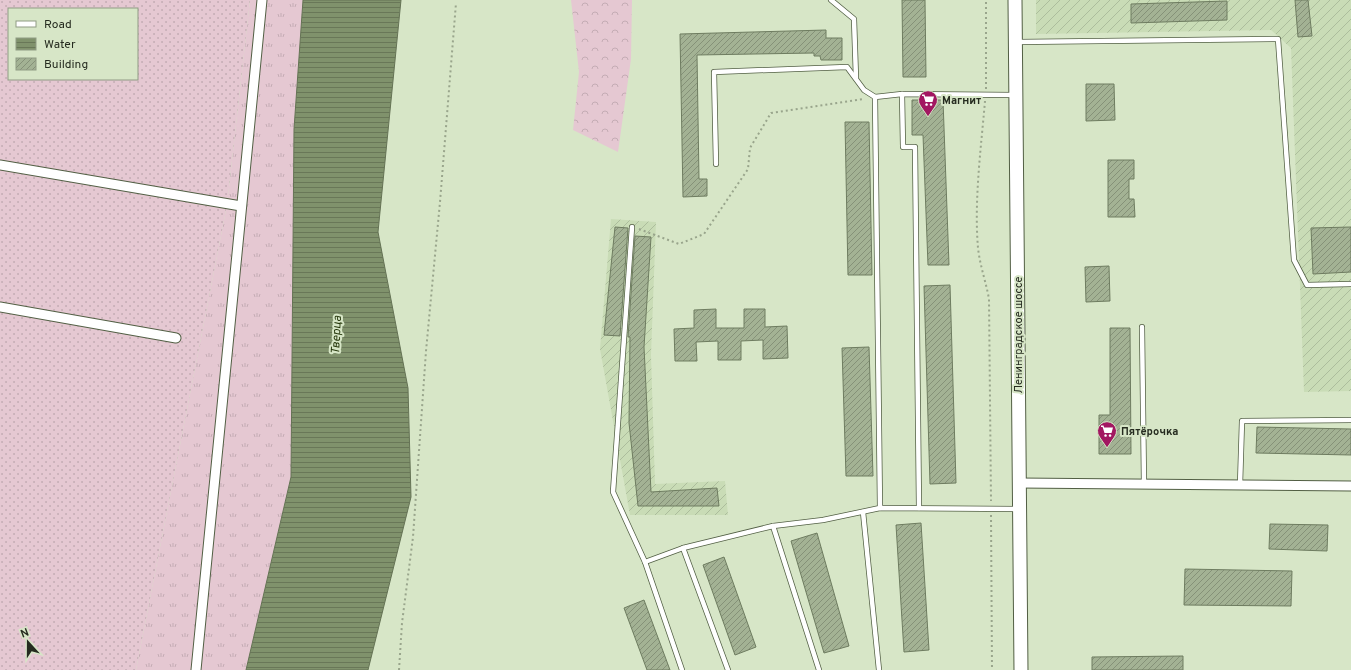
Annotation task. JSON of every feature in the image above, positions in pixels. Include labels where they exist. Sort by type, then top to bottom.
[{"type":"main road","name":"Ленинградское шоссе","points":[[1016,0],[1021,670]]},
{"type":"street","points":[[196,670],[262,0]]},
{"type":"street","points":[[0,165],[241,206]]},
{"type":"street","points":[[0,307],[176,338]]},
{"type":"street","points":[[1019,483],[1351,486]]},
{"type":"lane","points":[[831,0],[854,20],[856,78]]},
{"type":"lane","points":[[1016,42],[1278,40],[1294,260],[1307,285],[1351,284]]},
{"type":"lane","points":[[716,164],[714,72],[847,67],[864,90],[875,97],[902,94],[1016,95]]},
{"type":"lane","points":[[902,94],[903,148],[915,147],[919,508]]},
{"type":"lane","points":[[875,97],[880,508]]},
{"type":"lane","points":[[632,227],[613,492],[645,562],[682,670]]},
{"type":"lane","points":[[1142,327],[1144,484]]},
{"type":"lane","points":[[1240,485],[1242,421],[1351,420]]},
{"type":"lane","points":[[645,562],[683,548],[773,526],[823,520],[880,508],[1020,509]]},
{"type":"lane","points":[[863,512],[879,670]]},
{"type":"lane","points":[[773,526],[819,670]]},
{"type":"lane","points":[[683,548],[728,670]]},
{"type":"path","points":[[986,0],[986,95],[979,158],[978,247],[980,265],[987,284],[989,300],[992,670]]},
{"type":"path","points":[[399,670],[402,623],[413,537],[425,367],[456,3]]},
{"type":"path","points":[[632,227],[679,244],[704,234],[748,169],[750,148],[771,113],[875,97]]},
{"type":"shaded area","points":[[1036,0],[1351,0],[1351,391],[1304,392],[1291,48],[1271,30],[1036,34]]},
{"type":"shaded area","points":[[611,219],[656,222],[651,355],[655,484],[725,481],[728,515],[630,515],[600,349]]},
{"type":"green space","points":[[0,0],[250,0],[227,205],[136,670],[0,670]]},
{"type":"green space","points":[[250,0],[303,0],[294,129],[291,477],[246,670],[136,670],[227,205]]},
{"type":"green space","points":[[571,0],[632,0],[631,59],[618,152],[573,130],[579,72]]},
{"type":"water","name":"Тверца","points":[[303,0],[401,0],[378,232],[408,388],[411,497],[368,670],[246,670],[291,477],[294,129]]},
{"type":"building","points":[[902,0],[925,0],[926,77],[903,77]]},
{"type":"building","points":[[1295,0],[1308,0],[1312,36],[1298,37]]},
{"type":"building","points":[[1227,1],[1227,20],[1131,23],[1131,4]]},
{"type":"building","points":[[826,30],[826,38],[842,38],[842,60],[821,60],[820,56],[814,56],[814,53],[697,55],[699,179],[707,179],[707,196],[683,197],[680,34]]},
{"type":"building","points":[[1086,84],[1114,84],[1115,120],[1086,121]]},
{"type":"building","points":[[912,100],[943,100],[949,265],[928,265],[923,135],[912,135]]},
{"type":"building","points":[[845,122],[869,122],[872,275],[848,275]]},
{"type":"building","points":[[1108,160],[1134,160],[1134,179],[1129,179],[1129,199],[1134,199],[1135,217],[1108,217]]},
{"type":"building","points":[[615,227],[628,228],[620,336],[604,335]]},
{"type":"building","points":[[1351,227],[1351,272],[1313,274],[1311,228]]},
{"type":"building","points":[[635,236],[651,237],[644,347],[651,492],[717,488],[719,506],[638,506],[629,423],[630,337],[628,337]]},
{"type":"building","points":[[1109,266],[1110,301],[1086,302],[1085,267]]},
{"type":"building","points":[[950,285],[956,483],[930,484],[924,286]]},
{"type":"building","points":[[716,309],[716,328],[744,328],[744,309],[765,309],[765,327],[787,326],[788,358],[763,359],[763,340],[741,341],[741,360],[718,360],[718,341],[696,342],[697,361],[675,361],[674,329],[694,328],[694,310]]},
{"type":"building","points":[[1110,328],[1130,328],[1131,454],[1099,454],[1099,415],[1110,415]]},
{"type":"building","points":[[869,347],[873,476],[846,476],[842,348]]},
{"type":"building","points":[[1257,427],[1351,429],[1351,455],[1256,453]]},
{"type":"building","points":[[921,523],[929,650],[904,652],[896,525]]},
{"type":"building","points":[[1270,524],[1328,525],[1327,551],[1269,549]]},
{"type":"building","points":[[817,533],[849,646],[824,653],[791,541]]},
{"type":"building","points":[[724,557],[756,647],[735,655],[703,565]]},
{"type":"building","points":[[1185,569],[1292,571],[1291,606],[1184,605]]},
{"type":"building","points":[[644,600],[670,670],[647,670],[624,608]]},
{"type":"building","points":[[1183,656],[1183,670],[1092,670],[1092,657]]},
{"type":"place","name":"Магнит","points":[[928,117]]},
{"type":"place","name":"Пятёрочка","points":[[1107,448]]}]
